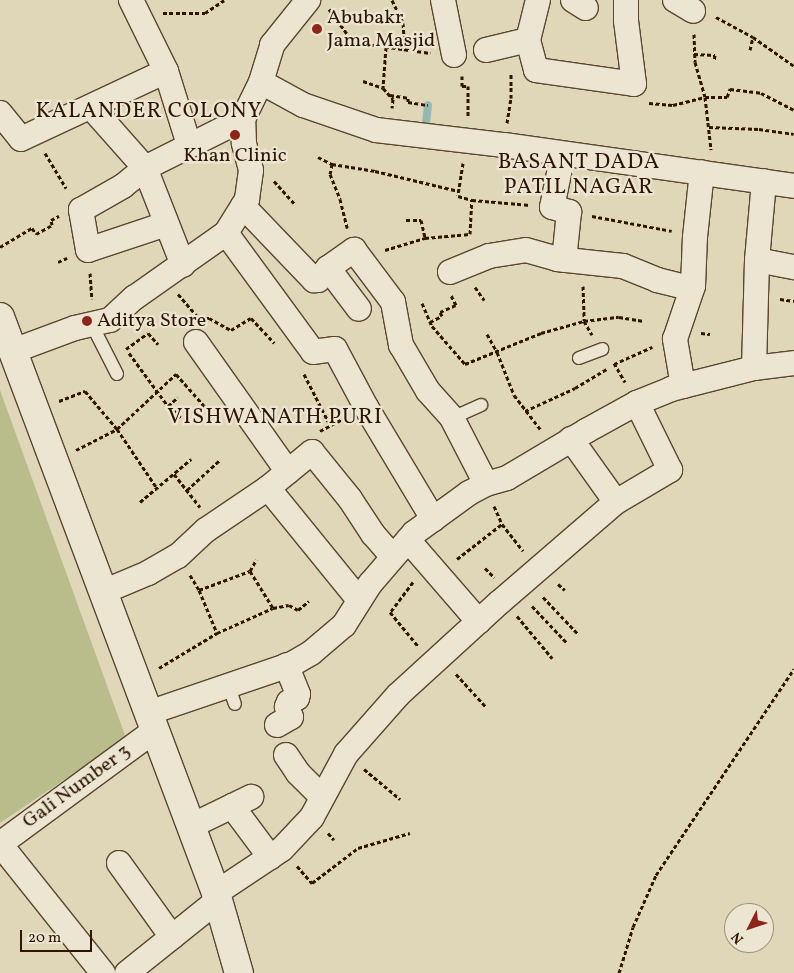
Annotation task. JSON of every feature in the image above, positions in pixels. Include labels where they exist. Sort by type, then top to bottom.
[{"type":"street","points":[[443,0],[458,62]]},
{"type":"street","points":[[538,0],[528,40],[536,70],[551,65],[634,84],[626,21],[626,0]]},
{"type":"street","points":[[13,351],[75,328],[100,323],[226,233],[248,199],[251,170],[244,143],[243,119],[261,82],[272,45],[303,6]]},
{"type":"street","points":[[134,7],[166,71],[189,145]]},
{"type":"street","points":[[495,49],[528,40]]},
{"type":"street","points":[[0,113],[21,140],[166,71]]},
{"type":"street","points":[[261,82],[303,105],[360,125],[389,131],[504,145],[794,186]]},
{"type":"street","points":[[92,107],[145,168],[166,224],[175,270]]},
{"type":"street","points":[[166,224],[88,250],[81,210],[123,186],[145,168],[243,119]]},
{"type":"street","points":[[563,154],[561,209],[564,260]]},
{"type":"street","points":[[683,386],[675,340],[692,289],[695,236],[708,173]]},
{"type":"street","points":[[754,368],[757,260],[764,182]]},
{"type":"street","points":[[243,206],[314,280],[318,280],[328,268],[354,250],[393,302],[401,345],[428,391],[452,418],[486,484]]},
{"type":"street","points":[[226,233],[313,352],[335,349],[366,407],[433,519]]},
{"type":"street","points":[[450,272],[489,256],[526,250],[564,260],[623,266],[656,280],[692,289]]},
{"type":"street","points":[[757,260],[794,266]]},
{"type":"street","points":[[328,268],[359,309]]},
{"type":"street","points":[[0,317],[217,896],[239,973]]},
{"type":"street","points":[[196,342],[288,472]]},
{"type":"street","name":"Gali Number 3","points":[[0,844],[152,721],[232,694],[311,653],[344,625],[359,600],[401,549],[433,519],[462,497],[486,484],[507,478],[637,403],[683,386],[754,368],[794,362]]},
{"type":"street","points":[[127,973],[172,937],[217,896],[276,853],[312,817],[321,796],[346,754],[384,708],[616,502],[670,470],[637,403]]},
{"type":"street","points":[[563,444],[616,502]]},
{"type":"street","points":[[103,592],[148,573],[178,556],[206,530],[268,488],[312,452],[350,499],[373,534],[401,549],[438,574],[479,622]]},
{"type":"street","points":[[268,488],[359,600]]},
{"type":"street","points":[[277,725],[291,717],[287,706],[289,702],[297,698],[298,694],[286,665]]},
{"type":"street","points":[[286,755],[298,773],[321,796]]},
{"type":"street","points":[[190,826],[242,802],[276,853]]},
{"type":"street","points":[[0,844],[103,973]]},
{"type":"street","points":[[119,863],[172,937]]},
{"type":"lane","points":[[100,323],[117,374]]},
{"type":"lane","points":[[579,358],[602,349]]},
{"type":"lane","points":[[452,418],[481,405]]},
{"type":"path","points":[[134,7],[205,13],[224,0]]},
{"type":"path","points":[[392,0],[403,23],[405,50]]},
{"type":"path","points":[[684,5],[712,15],[753,37],[794,66]]},
{"type":"path","points":[[684,5],[705,97],[709,128],[708,173]]},
{"type":"path","points":[[303,6],[353,42],[420,53]]},
{"type":"path","points":[[750,50],[753,37]]},
{"type":"path","points":[[383,88],[386,47]]},
{"type":"path","points":[[495,49],[511,76],[511,98],[504,145]]},
{"type":"path","points":[[694,54],[714,55],[714,61]]},
{"type":"path","points":[[458,62],[462,86],[468,86],[466,140],[458,196],[472,200],[561,209],[695,236]]},
{"type":"path","points":[[363,81],[383,88],[393,99],[389,131]]},
{"type":"path","points":[[634,84],[638,89],[639,102],[673,105],[705,97],[727,97],[730,89],[750,90],[761,93],[794,110]]},
{"type":"path","points":[[390,95],[408,98],[408,102],[428,105]]},
{"type":"path","points":[[709,128],[759,129],[794,134]]},
{"type":"path","points":[[21,140],[45,152],[66,188]]},
{"type":"path","points":[[318,157],[332,164],[375,171],[459,191]]},
{"type":"path","points":[[332,164],[330,174],[340,198],[354,250]]},
{"type":"path","points":[[378,282],[388,274],[378,252],[425,238],[470,234],[472,200]]},
{"type":"path","points":[[0,247],[32,228],[36,234],[52,225],[51,220],[77,207],[81,210]]},
{"type":"path","points":[[406,220],[422,220],[425,238]]},
{"type":"path","points":[[88,250],[92,298],[100,323],[126,349],[156,391],[181,418]]},
{"type":"path","points":[[175,270],[175,290],[200,318],[209,318],[231,330],[251,318],[275,344]]},
{"type":"path","points":[[422,303],[430,322],[464,364],[541,334],[584,321],[619,317],[644,321]]},
{"type":"path","points":[[430,322],[442,316]]},
{"type":"path","points":[[126,349],[148,333],[158,344]]},
{"type":"path","points":[[487,334],[497,352],[514,395],[526,411],[563,444]]},
{"type":"path","points":[[526,411],[575,388],[615,364],[653,346],[675,340]]},
{"type":"path","points":[[313,352],[295,356],[330,425]]},
{"type":"path","points":[[54,461],[117,429],[176,374],[207,408],[212,406],[216,412]]},
{"type":"path","points":[[35,410],[85,392],[117,429],[157,488]]},
{"type":"path","points":[[169,405],[178,397]]},
{"type":"path","points":[[140,502],[191,459]]},
{"type":"path","points":[[187,490],[220,460]]},
{"type":"path","points":[[174,474],[215,525]]},
{"type":"path","points":[[486,484],[502,524],[538,570]]},
{"type":"path","points":[[438,574],[502,524]]},
{"type":"path","points":[[178,556],[199,590],[217,633]]},
{"type":"path","points":[[199,590],[250,571],[256,560]]},
{"type":"path","points":[[250,571],[273,608]]},
{"type":"path","points":[[408,586],[390,612],[486,707]]},
{"type":"path","points":[[137,681],[217,633],[273,608],[290,605],[298,610],[309,601]]},
{"type":"path","points":[[556,611],[577,633]]},
{"type":"path","points":[[545,620],[566,642]]},
{"type":"path","points":[[524,625],[552,658]]},
{"type":"path","points":[[619,973],[632,927],[656,875],[794,669]]},
{"type":"path","points":[[346,754],[400,799]]},
{"type":"path","points":[[276,853],[312,882],[358,848],[410,833]]},
{"type":"green space","points":[[0,390],[126,738],[0,823]]},
{"type":"waterway","points":[[425,133],[428,105]]},
{"type":"place","name":"Abubakr Jama Masjid","points":[[317,29]]},
{"type":"place","name":"Khan Clinic","points":[[235,135]]},
{"type":"place","name":"Aditya Store","points":[[87,321]]},
{"type":"district","name":"KALANDER COLONY","points":[[149,112]]},
{"type":"district","name":"BASANT DADA PATIL NAGAR","points":[[579,174]]},
{"type":"district","name":"VISHWANATH PURI","points":[[275,418]]}]
